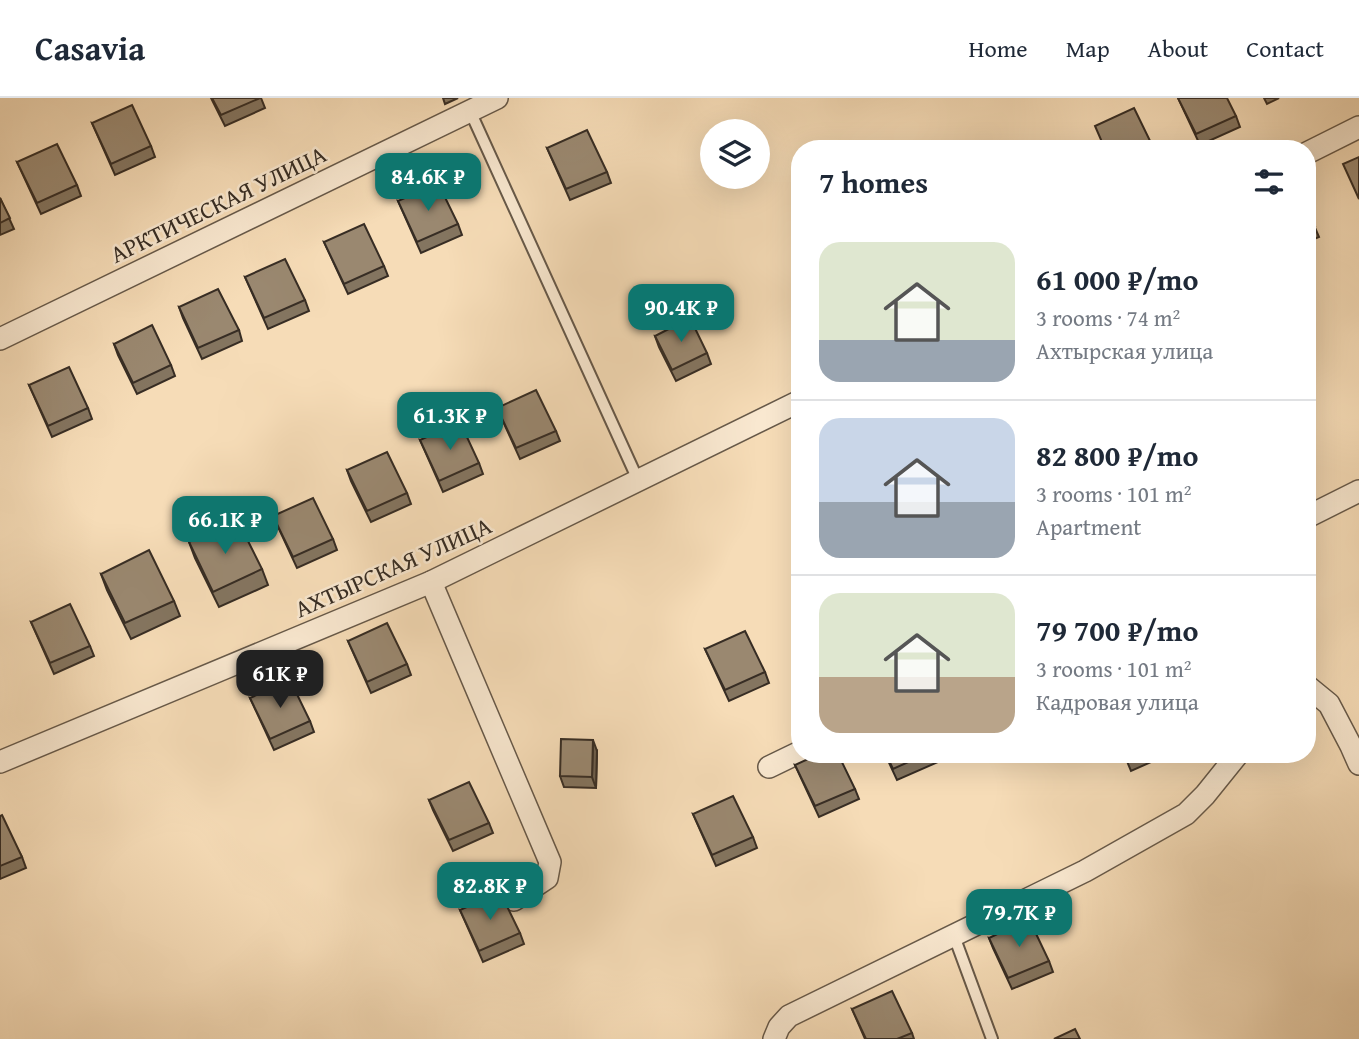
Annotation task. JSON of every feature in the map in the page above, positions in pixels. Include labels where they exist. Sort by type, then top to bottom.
[{"type":"street","name":"АРКТИЧЕСКАЯ УЛИЦА","points":[[0,339],[497,98]]},
{"type":"street","points":[[1316,148],[1359,127]]},
{"type":"street","name":"АХТЫРСКАЯ УЛИЦА","points":[[0,762],[431,582],[791,405]]},
{"type":"street","points":[[1316,512],[1359,491]]},
{"type":"street","points":[[431,582],[550,862],[547,878],[514,900]]},
{"type":"street","points":[[1316,694],[1329,705],[1359,764]]},
{"type":"street","points":[[769,766],[791,756]]},
{"type":"street","points":[[774,1039],[779,1027],[789,1016],[1085,871],[1186,814],[1231,763]]},
{"type":"lane","points":[[470,111],[638,480]]},
{"type":"lane","points":[[954,936],[992,1039]]},
{"type":"building","points":[[212,98],[260,98],[221,115]]},
{"type":"building","points":[[1178,98],[1227,98],[1236,116],[1196,134]]},
{"type":"building","points":[[132,105],[151,146],[111,164],[92,123]]},
{"type":"building","points":[[1134,108],[1150,140],[1101,140],[1095,126]]},
{"type":"building","points":[[587,130],[607,172],[566,189],[547,148]]},
{"type":"building","points":[[57,144],[77,185],[37,203],[17,162]]},
{"type":"building","points":[[1359,157],[1359,199],[1343,164]]},
{"type":"building","points":[[438,183],[458,224],[417,242],[398,201]]},
{"type":"building","points":[[0,198],[10,218],[0,223]]},
{"type":"building","points":[[364,224],[384,266],[344,284],[324,242]]},
{"type":"building","points":[[285,259],[305,300],[264,318],[245,277]]},
{"type":"building","points":[[218,289],[239,330],[198,348],[179,307]]},
{"type":"building","points":[[690,318],[707,353],[672,370],[655,336]]},
{"type":"building","points":[[152,325],[171,365],[133,383],[114,344]]},
{"type":"building","points":[[69,367],[88,408],[48,426],[29,385]]},
{"type":"building","points":[[536,390],[556,431],[516,448],[497,408]]},
{"type":"building","points":[[460,422],[479,463],[439,481],[420,440]]},
{"type":"building","points":[[387,452],[407,493],[367,511],[347,470]]},
{"type":"building","points":[[313,498],[333,539],[293,557],[273,516]]},
{"type":"building","points":[[237,519],[262,569],[213,592],[189,542]]},
{"type":"building","points":[[149,550],[174,601],[125,623],[101,574]]},
{"type":"building","points":[[70,604],[90,646],[50,663],[31,622]]},
{"type":"building","points":[[387,623],[407,664],[367,682],[348,641]]},
{"type":"building","points":[[745,631],[765,672],[725,690],[705,649]]},
{"type":"building","points":[[290,680],[310,721],[270,739],[250,698]]},
{"type":"building","points":[[561,739],[593,740],[592,777],[560,776]]},
{"type":"building","points":[[842,763],[855,789],[815,806],[795,765]]},
{"type":"building","points":[[890,763],[906,763],[893,769]]},
{"type":"building","points":[[469,782],[489,823],[449,840],[429,800]]},
{"type":"building","points":[[733,796],[753,837],[712,855],[693,814]]},
{"type":"building","points":[[2,815],[22,857],[0,866],[0,816]]},
{"type":"building","points":[[500,892],[520,933],[479,951],[460,910]]},
{"type":"building","points":[[1029,919],[1049,961],[1008,978],[989,938]]},
{"type":"building","points":[[892,991],[912,1033],[897,1039],[866,1039],[852,1009]]},
{"type":"building","points":[[1075,1029],[1080,1039],[1054,1039]]}]
